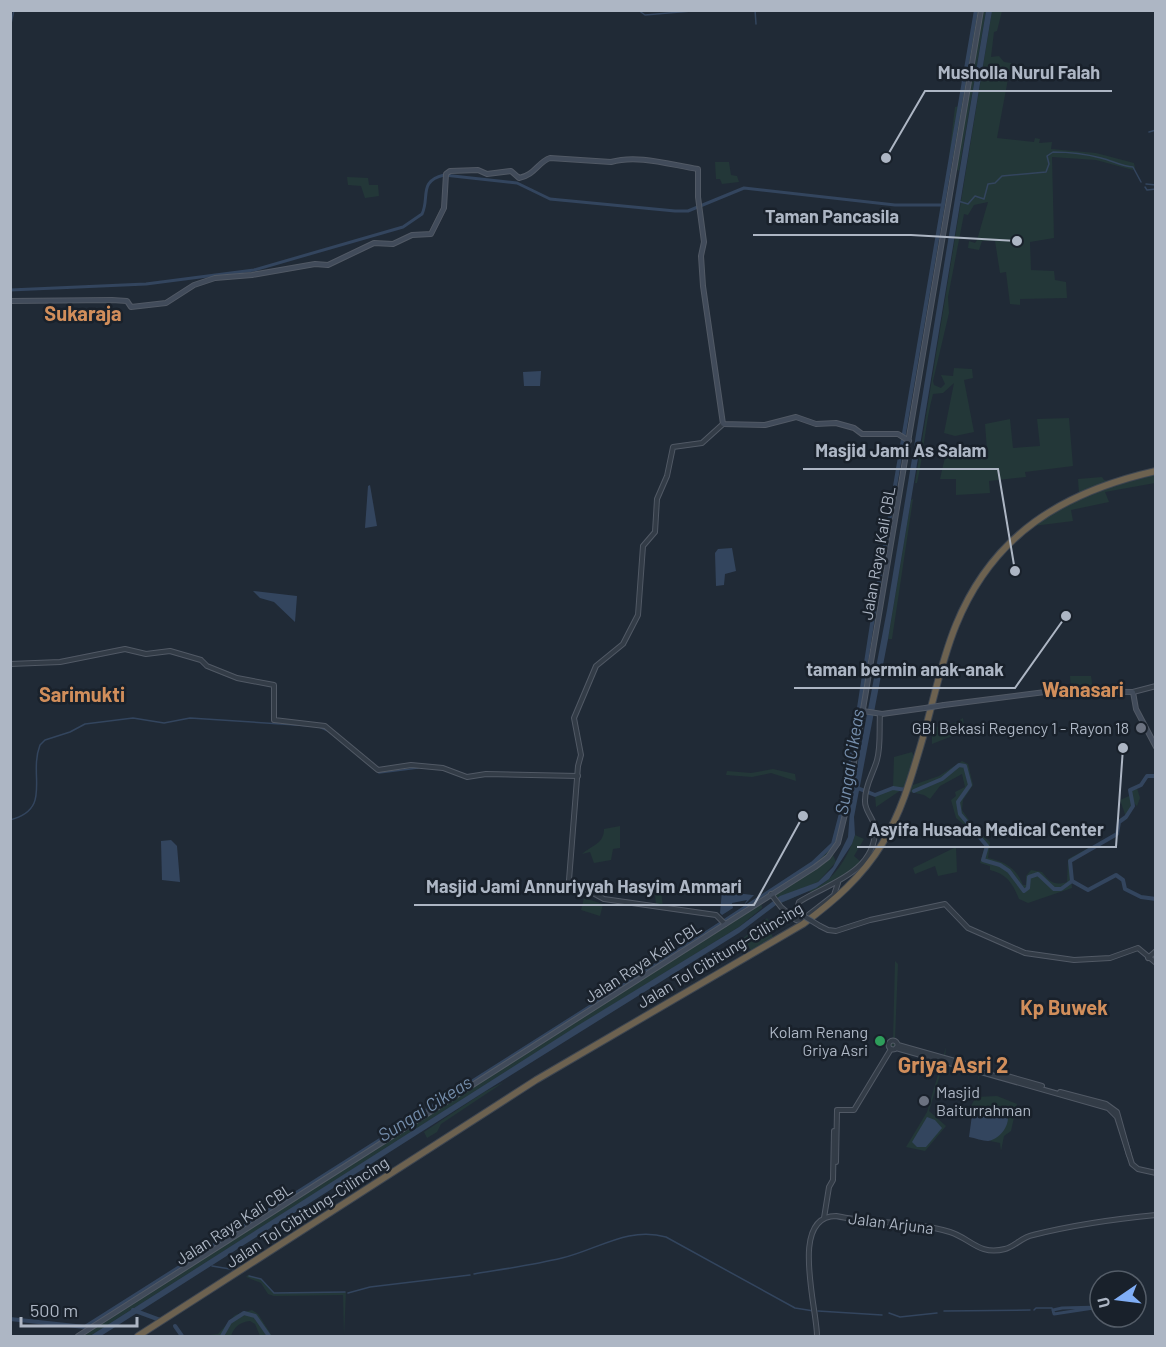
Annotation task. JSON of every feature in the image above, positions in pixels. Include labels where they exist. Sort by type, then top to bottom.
[{"type":"highway","name":"Jalan Tol Cibitung–Cilincing","points":[[145,1336],[508,1102],[803,924],[848,887],[882,845],[907,795],[956,626],[981,577],[1000,553],[1030,524],[1058,505],[1094,488],[1155,473]]},
{"type":"highway","name":"Jalan Tol Cibitung–Cilincing","points":[[138,1336],[516,1092],[712,979]]},
{"type":"main road","name":"Jalan Raya Kali CBL","points":[[78,1336],[825,859],[837,843],[843,823],[864,711],[907,440],[981,10]]},
{"type":"main road","points":[[10,301],[110,300],[127,301],[131,307],[166,303],[194,285],[215,278],[330,264],[374,243],[393,244],[411,235],[433,233],[444,208],[446,176],[454,171],[478,170],[486,174],[509,171],[516,178],[520,178],[534,172],[544,160],[553,158],[611,162],[648,161],[698,169],[699,205],[704,242],[701,256],[703,286],[723,424],[765,425],[794,417],[815,424],[836,423],[862,434],[898,434],[907,440]]},
{"type":"main road","points":[[864,711],[878,714],[1053,691],[1133,692],[1136,710],[1155,747]]},
{"type":"street","points":[[723,424],[704,442],[674,447],[672,450],[667,476],[657,499],[656,531],[643,546],[638,615],[623,644],[595,667],[574,718],[581,755],[570,882],[604,899],[716,915],[723,922]]},
{"type":"street","points":[[10,664],[60,662],[125,649],[146,654],[170,651],[198,658],[208,667],[237,678],[274,685],[274,720],[325,726],[378,770],[411,765],[443,768],[467,777],[486,774],[578,776]]},
{"type":"street","points":[[1133,692],[1155,686]]},
{"type":"street","points":[[878,714],[878,754],[865,797],[865,808],[875,827],[873,843],[858,866],[838,883],[799,902],[797,909],[802,915],[820,926],[836,931],[870,920],[945,904],[966,927],[1025,953],[1074,960],[1109,958],[1138,948],[1155,963]]},
{"type":"street","points":[[771,894],[792,918],[800,920],[837,892],[838,883]]},
{"type":"street","points":[[830,888],[834,888],[837,892]]},
{"type":"street","points":[[1149,958],[1154,953]]},
{"type":"street","points":[[835,1110],[854,1110],[895,1047],[1106,1107],[1117,1117],[1129,1156],[1136,1168],[1155,1173]]},
{"type":"street","points":[[835,1110],[836,1162]]},
{"type":"street","points":[[824,1217],[831,1183],[834,1180],[835,1110]]},
{"type":"street","name":"Jalan Arjuna","points":[[817,1336],[809,1242],[816,1223],[824,1217],[836,1216],[922,1226],[952,1233],[970,1245],[992,1250],[1007,1249],[1014,1242],[1031,1235],[1092,1222],[1155,1215]]},
{"type":"green space","points":[[976,11],[986,11],[959,171],[955,168],[955,159],[949,157],[955,107],[960,106]]},
{"type":"green space","points":[[992,11],[1002,11],[997,31],[994,32],[991,57],[999,56],[1004,62],[1011,63],[997,138],[1034,142],[1035,138],[1040,139],[1039,143],[1052,142],[1051,149],[1096,153],[1134,163],[1135,168],[1133,170],[1096,160],[1052,157],[1054,238],[1030,242],[1031,270],[1054,271],[1055,280],[1066,282],[1067,298],[1020,299],[1020,305],[1010,304],[1006,272],[1000,273],[995,241],[982,241],[979,250],[968,248],[969,241],[975,243],[977,240],[988,202],[974,205],[968,215],[964,214],[948,297],[949,313],[933,381],[934,385],[941,388],[945,384],[941,375],[953,376],[954,368],[972,369],[973,378],[964,380],[974,432],[955,436],[944,433],[954,383],[943,393],[933,394],[917,483],[915,483]]},
{"type":"green space","points":[[715,162],[729,162],[731,175],[737,176],[739,182],[722,184],[720,179],[716,179]]},
{"type":"green space","points":[[347,177],[368,178],[369,185],[378,185],[379,196],[365,198],[361,186],[348,185]]},
{"type":"green space","points":[[1069,418],[1073,466],[1025,472],[1026,477],[989,481],[990,493],[956,495],[956,479],[940,479],[945,457],[987,450],[985,424],[1010,419],[1013,448],[1040,446],[1037,419]]},
{"type":"green space","points":[[1155,475],[1155,483],[1105,492],[1109,502],[1071,510],[1073,521],[1033,526],[1092,495]]},
{"type":"green space","points":[[1102,477],[1104,480],[1115,482],[1079,494],[1078,479]]},
{"type":"green space","points":[[913,499],[892,639],[888,639],[911,500]]},
{"type":"green space","points":[[1070,676],[1091,676],[1093,689],[1071,690]]},
{"type":"green space","points":[[963,718],[965,731],[932,744],[932,733],[936,732],[936,727],[955,723]]},
{"type":"green space","points":[[912,752],[915,759],[907,790],[901,790],[876,807],[875,795],[893,788],[894,757]]},
{"type":"green space","points":[[962,761],[968,764],[973,785],[963,800],[962,810],[975,829],[990,842],[988,858],[1010,867],[1023,885],[1026,885],[1026,876],[1031,870],[1042,872],[1055,883],[1067,882],[1068,859],[1092,846],[1097,846],[1070,862],[1072,888],[1028,903],[1019,899],[1012,884],[1005,877],[990,870],[990,866],[980,863],[985,846],[983,840],[956,818],[951,800],[956,796],[955,792],[965,787],[962,774],[940,786],[930,799],[910,792],[913,785],[939,776]]},
{"type":"green space","points":[[773,769],[795,774],[796,781],[771,773],[752,777],[726,775],[727,771],[751,773]]},
{"type":"green space","points":[[1137,788],[1140,798],[1137,806],[1134,803],[1126,817],[1120,800],[1129,796],[1130,790]]},
{"type":"green space","points":[[620,826],[620,848],[613,849],[611,860],[594,863],[590,852],[582,854],[600,841],[604,829]]},
{"type":"green space","points":[[855,835],[864,839],[854,856],[861,862],[838,883],[815,893],[808,891],[779,904],[792,896],[817,887],[830,878],[845,857]]},
{"type":"green space","points":[[956,847],[957,872],[938,876],[935,866],[915,874],[913,868]]},
{"type":"green space","points":[[830,848],[836,862],[818,882],[776,899],[770,891],[811,864]]},
{"type":"green space","points":[[660,883],[663,907],[656,905],[655,895],[645,895],[644,885]]},
{"type":"green space","points":[[584,898],[603,904],[600,916],[581,910]]},
{"type":"green space","points":[[761,901],[762,908],[739,927],[565,1034],[90,1336],[78,1336]]},
{"type":"green space","points":[[767,918],[771,924],[767,927],[775,940],[753,953],[742,939]]},
{"type":"green space","points":[[895,961],[898,964],[895,1040],[898,1045],[943,1057],[946,1047],[945,1058],[981,1071],[978,1081],[979,1072],[944,1062],[929,1111],[946,1126],[925,1151],[906,1147],[927,1112],[942,1061],[890,1048],[889,1042],[893,1040]]},
{"type":"green space","points":[[504,1082],[441,1124],[437,1132],[427,1138],[424,1132],[484,1092]]},
{"type":"green space","points":[[997,1096],[1017,1104],[1011,1131],[1004,1136],[1001,1151],[1000,1143],[990,1141],[1005,1126],[1008,1111],[1005,1108],[980,1109],[978,1114],[972,1115],[971,1106],[976,1097]]},
{"type":"green space","points":[[248,1275],[261,1279],[274,1293],[346,1292],[344,1336],[343,1295],[274,1296],[268,1294],[261,1283],[246,1277]]},
{"type":"green space","points":[[252,1310],[258,1314],[272,1336],[260,1336],[255,1324],[250,1321],[243,1322],[231,1336],[202,1336],[218,1334],[235,1315]]},
{"type":"water","points":[[986,11],[992,11],[888,639],[854,817],[855,835],[852,844],[829,879],[816,888],[776,905],[739,933],[101,1336],[90,1336],[577,1026],[739,927],[780,896],[818,882],[833,867],[848,837],[851,798],[887,610]]},
{"type":"water","points":[[541,371],[540,386],[524,386],[523,372]]},
{"type":"water","points":[[370,485],[377,526],[365,528],[368,486]]},
{"type":"water","points":[[732,548],[736,571],[725,574],[724,585],[716,586],[715,553],[718,549]]},
{"type":"water","points":[[253,591],[297,596],[295,622],[274,602],[260,598]]},
{"type":"water","points":[[171,840],[177,846],[180,882],[162,880],[161,841]]},
{"type":"water","points":[[722,891],[754,895],[744,905],[747,900],[732,903],[733,908],[722,915],[720,913]]},
{"type":"water","points":[[1006,1108],[1007,1124],[998,1137],[988,1141],[969,1137],[972,1115],[978,1114],[980,1109]]},
{"type":"water","points":[[927,1117],[935,1120],[942,1128],[926,1147],[917,1147],[912,1142]]},
{"type":"waterway","points":[[10,28],[14,10]]},
{"type":"waterway","points":[[638,10],[645,15],[703,10]]},
{"type":"waterway","points":[[755,10],[756,24]]},
{"type":"waterway","name":"Sungai Cikeas","points":[[10,1319],[85,1327],[697,939],[813,863],[833,844],[845,798],[876,598],[976,10]]},
{"type":"waterway","points":[[1149,132],[1156,130]]},
{"type":"waterway","points":[[958,201],[968,204],[975,196],[984,199],[988,184],[995,183],[1002,176],[1046,172],[1049,164],[1047,156],[1053,152],[1089,155],[1133,167],[1141,182]]},
{"type":"waterway","points":[[10,290],[146,284],[254,270],[403,227],[422,214],[428,186],[431,181],[444,175],[517,183],[550,199],[675,211],[688,211],[744,188],[895,205],[943,205]]},
{"type":"waterway","points":[[1146,184],[1156,185]]},
{"type":"waterway","points":[[1145,187],[1147,190],[1156,189]]},
{"type":"waterway","points":[[10,820],[23,815],[31,808],[35,800],[36,768],[40,745],[45,740],[70,732],[85,724],[133,718],[164,723],[190,718],[311,726]]},
{"type":"waterway","points":[[319,727],[328,731]]},
{"type":"waterway","points":[[914,791],[942,779],[959,765],[965,766],[970,785],[958,802],[960,814],[987,846],[983,860],[1000,865],[1009,871],[1024,891],[1028,888],[1029,877],[1038,874],[1054,889],[1061,889],[1072,881],[1088,890],[1116,875],[1123,880],[1125,889],[1141,897],[1156,899]]},
{"type":"waterway","points":[[374,768],[379,773],[418,768]]},
{"type":"waterway","points":[[1072,881],[1070,861],[1117,834],[1119,822],[1126,817],[1133,806],[1130,790],[1141,785],[1147,776],[1156,776]]},
{"type":"waterway","name":"Sungai Cikeas","points":[[860,789],[875,795],[893,788],[906,790]]},
{"type":"waterway","points":[[474,1274],[551,1260],[613,1240],[652,1234],[666,1237],[795,1308],[814,1311]]},
{"type":"waterway","points":[[212,1266],[236,1270]]},
{"type":"waterway","points":[[348,1293],[370,1287],[470,1275]]},
{"type":"waterway","points":[[249,1276],[261,1279],[274,1293],[345,1292]]},
{"type":"waterway","points":[[1100,1307],[1054,1314],[1053,1310],[1062,1308],[1100,1307]]},
{"type":"waterway","points":[[1034,1310],[1052,1308],[1053,1312]]},
{"type":"waterway","points":[[133,1310],[160,1320]]},
{"type":"waterway","points":[[944,1311],[1030,1310]]},
{"type":"waterway","points":[[818,1311],[882,1315]]},
{"type":"waterway","points":[[222,1336],[230,1322],[244,1313],[255,1316],[269,1336]]},
{"type":"waterway","points":[[889,1313],[900,1317],[937,1313]]},
{"type":"waterway","points":[[175,1326],[182,1336]]},
{"type":"place","name":"Musholla Nurul Falah","points":[[886,158]]},
{"type":"place","name":"Taman Pancasila","points":[[1017,241]]},
{"type":"place","name":"Masjid Jami As Salam","points":[[1015,571]]},
{"type":"place","name":"taman bermin anak-anak","points":[[1066,616]]},
{"type":"place","name":"GBI Bekasi Regency 1 - Rayon 18","points":[[1141,728]]},
{"type":"place","name":"Asyifa Husada Medical Center","points":[[1123,748]]},
{"type":"place","name":"Masjid Jami Annuriyyah Hasyim Ammari","points":[[803,816]]},
{"type":"place","name":"Kolam Renang Griya Asri","points":[[880,1041]]},
{"type":"place","name":"Masjid Baiturrahman","points":[[924,1101]]},
{"type":"district","name":"Sukaraja","points":[[83,314]]},
{"type":"district","name":"Wanasari","points":[[1083,690]]},
{"type":"district","name":"Sarimukti","points":[[82,695]]},
{"type":"district","name":"Kp Buwek","points":[[1064,1008]]},
{"type":"district","name":"Griya Asri 2","points":[[953,1065]]}]
